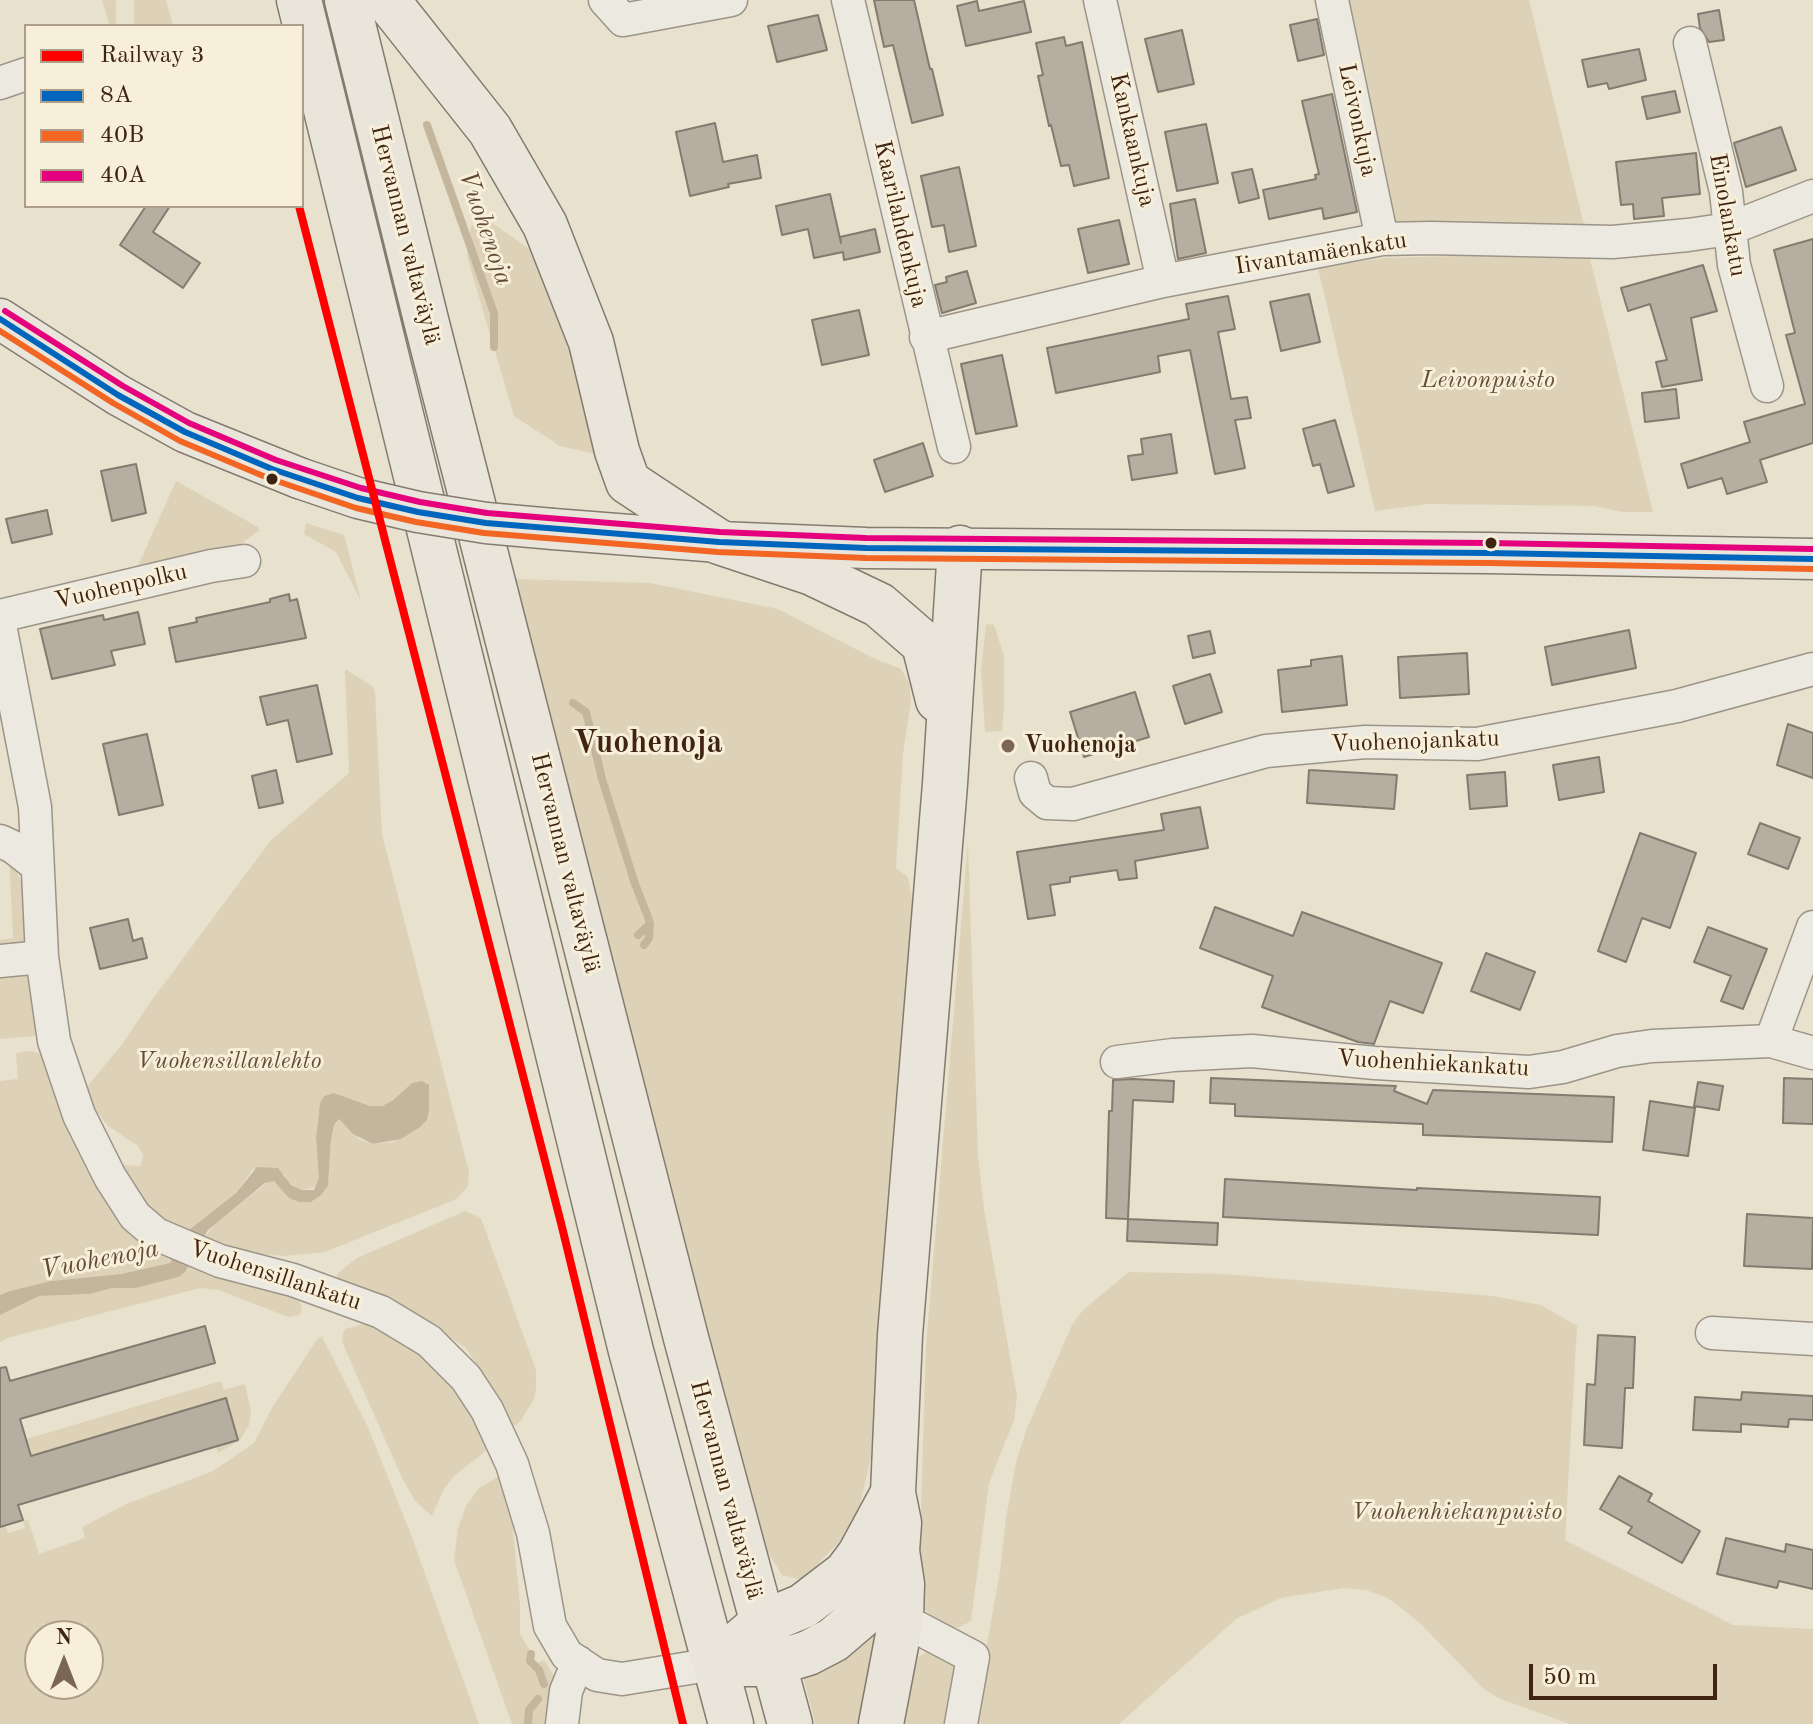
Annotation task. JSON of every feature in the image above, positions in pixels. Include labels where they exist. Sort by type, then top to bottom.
[{"type":"highway","name":"Hervannan valtaväylä","points":[[299,0],[631,1351],[731,1724]]},
{"type":"highway","name":"Hervannan valtaväylä","points":[[347,0],[686,1338],[790,1724]]},
{"type":"highway","points":[[387,0],[490,130],[545,225],[591,342],[617,451],[628,482],[719,542],[812,573],[879,605],[924,644],[948,742]]},
{"type":"highway","points":[[881,1724],[901,1619],[902,1584],[897,1551],[899,1523],[893,1493],[900,1335],[948,742],[960,548]]},
{"type":"highway","points":[[714,1664],[767,1643],[803,1606],[846,1573],[860,1554],[893,1493]]},
{"type":"highway","points":[[767,1643],[808,1653],[833,1640],[861,1616],[881,1588],[897,1551]]},
{"type":"main road","points":[[0,319],[118,395],[185,432],[358,498],[486,523],[719,542],[866,548],[1813,559]]},
{"type":"street","points":[[614,10],[731,0]]},
{"type":"street","name":"Kaarilahdenkuja","points":[[848,0],[954,447]]},
{"type":"street","name":"Kankaankuja","points":[[1100,0],[1163,281]]},
{"type":"street","name":"Leivonkuja","points":[[1332,0],[1382,239]]},
{"type":"street","name":"Einolankatu","points":[[1690,43],[1726,192],[1734,265],[1767,386]]},
{"type":"street","points":[[0,83],[24,75]]},
{"type":"street","name":"Iivantamäenkatu","points":[[926,337],[1163,281],[1382,239],[1613,242],[1729,229],[1813,196]]},
{"type":"street","name":"Vuohenpolku","points":[[0,616],[244,561]]},
{"type":"street","name":"Vuohensillankatu","points":[[0,625],[33,793],[42,957],[54,1041],[79,1115],[110,1177],[135,1216],[156,1234],[220,1261],[293,1280],[381,1312],[429,1341],[466,1378],[487,1410],[512,1464],[533,1533],[550,1626],[567,1655],[597,1675],[622,1679],[714,1664]]},
{"type":"street","name":"Vuohenojankatu","points":[[1031,778],[1035,793],[1047,803],[1073,804],[1266,751],[1365,742],[1477,744],[1677,706],[1813,669]]},
{"type":"street","points":[[0,841],[36,865]]},
{"type":"street","points":[[1771,1041],[1813,927]]},
{"type":"street","points":[[0,961],[42,957]]},
{"type":"street","name":"Vuohenhiekankatu","points":[[1117,1062],[1173,1055],[1252,1051],[1375,1063],[1529,1072],[1652,1046],[1771,1041],[1813,1053]]},
{"type":"street","points":[[1712,1333],[1813,1339]]},
{"type":"street","points":[[901,1619],[973,1657],[961,1724]]},
{"type":"street","points":[[562,1724],[566,1691],[578,1662]]},
{"type":"green space","points":[[102,0],[116,0],[116,24],[109,24]]},
{"type":"green space","points":[[134,0],[166,0],[172,24],[134,24]]},
{"type":"green space","points":[[1345,0],[1529,0],[1585,229],[1396,222],[1392,217]]},
{"type":"green space","points":[[488,220],[532,251],[588,400],[595,454],[560,446],[514,416],[467,256],[471,226]]},
{"type":"green space","name":"Leivonpuisto","points":[[1384,258],[1590,259],[1653,512],[1623,512],[1594,506],[1428,504],[1375,511],[1318,268]]},
{"type":"green space","points":[[176,481],[260,530],[238,546],[136,570]]},
{"type":"green space","points":[[306,523],[344,535],[361,601],[336,552],[304,534]]},
{"type":"green space","points":[[513,579],[650,583],[778,609],[901,669],[909,683],[911,700],[903,754],[896,868],[908,877],[916,919],[872,1453],[855,1525],[803,1580],[782,1575],[767,1551],[741,1478]]},
{"type":"green space","points":[[986,624],[994,625],[1004,656],[1002,731],[985,732],[981,670]]},
{"type":"green space","name":"Vuohensillanlehto","points":[[345,669],[372,686],[375,692],[382,834],[469,1172],[468,1186],[457,1199],[325,1252],[284,1256],[242,1252],[202,1240],[217,1222],[271,1180],[295,1201],[311,1202],[321,1195],[328,1186],[331,1139],[334,1125],[339,1119],[359,1139],[373,1144],[393,1142],[415,1131],[427,1120],[429,1111],[412,1083],[382,1106],[370,1106],[334,1093],[324,1096],[316,1137],[320,1175],[316,1187],[302,1190],[288,1183],[284,1174],[253,1169],[236,1193],[186,1233],[154,1214],[137,1193],[121,1165],[141,1166],[143,1155],[138,1146],[108,1126],[82,1093],[123,1043],[271,840],[349,773]]},
{"type":"green space","points":[[968,841],[978,1156],[984,1209],[1017,1397],[1014,1420],[989,1483],[971,1621],[958,1628],[940,1624],[918,1603],[926,1346]]},
{"type":"green space","points":[[9,855],[25,890],[25,946],[0,952],[0,940],[13,938]]},
{"type":"green space","points":[[0,969],[23,971],[31,982],[38,1032],[34,1036],[0,1039]]},
{"type":"green space","points":[[16,1053],[39,1053],[46,1060],[147,1243],[174,1259],[170,1263],[121,1274],[51,1281],[0,1295],[0,1081],[18,1079]]},
{"type":"green space","points":[[465,1211],[481,1218],[536,1370],[534,1399],[520,1422],[510,1428],[492,1389],[466,1348],[414,1313],[338,1281],[337,1274],[357,1258]]},
{"type":"green space","points":[[189,1265],[262,1282],[298,1299],[302,1307],[300,1315],[288,1317],[219,1290],[200,1288],[0,1342],[0,1315],[38,1296],[136,1288],[179,1277]]},
{"type":"green space","name":"Vuohenhiekanpuisto","points":[[1129,1272],[1223,1274],[1493,1296],[1541,1305],[1577,1326],[1565,1540],[1733,1625],[1813,1629],[1813,1724],[1570,1724],[1498,1698],[1483,1688],[1419,1622],[1388,1598],[1366,1590],[1343,1588],[1281,1598],[1236,1619],[1119,1724],[973,1724],[1016,1462],[1027,1428],[1072,1325],[1083,1310]]},
{"type":"green space","points":[[363,1324],[375,1326],[403,1340],[459,1387],[491,1447],[454,1476],[444,1489],[432,1516],[415,1501],[402,1478],[343,1344],[345,1329]]},
{"type":"green space","points":[[322,1337],[367,1425],[410,1532],[479,1724],[0,1724],[0,1527],[5,1525],[8,1533],[25,1528],[23,1521],[28,1519],[39,1554],[85,1538],[82,1527],[129,1503],[213,1471],[254,1443],[273,1406],[318,1338]]},
{"type":"green space","points":[[221,1381],[224,1390],[245,1384],[251,1411],[249,1425],[240,1440],[218,1453],[216,1446],[238,1439],[225,1398],[0,1465],[0,1447]]},
{"type":"green space","points":[[498,1477],[510,1498],[520,1634],[531,1652],[530,1665],[544,1660],[560,1685],[552,1724],[512,1724],[454,1560],[458,1528],[466,1506],[479,1488]]},
{"type":"green space","points":[[891,1621],[872,1724],[815,1724],[801,1668]]},
{"type":"green space","points":[[941,1650],[955,1662],[958,1681],[948,1724],[897,1724],[915,1659],[927,1652]]},
{"type":"shaded area","points":[[422,1081],[429,1085],[429,1111],[427,1120],[419,1128],[401,1139],[373,1144],[353,1134],[339,1119],[334,1125],[331,1139],[328,1186],[321,1195],[311,1202],[299,1202],[289,1198],[274,1181],[265,1183],[208,1230],[185,1272],[179,1277],[136,1288],[39,1296],[0,1315],[0,1295],[10,1291],[51,1281],[121,1274],[170,1263],[189,1230],[236,1193],[257,1167],[278,1168],[291,1185],[302,1190],[314,1190],[319,1178],[316,1137],[320,1103],[324,1096],[334,1093],[370,1106],[382,1106],[412,1083]]},
{"type":"building","points":[[874,0],[914,0],[943,115],[912,123],[893,45],[884,47]]},
{"type":"building","points":[[977,1],[979,11],[1024,1],[1031,32],[966,46],[957,6]]},
{"type":"building","points":[[1719,10],[1724,40],[1709,42],[1700,28],[1698,14]]},
{"type":"building","points":[[818,15],[827,50],[777,62],[768,26]]},
{"type":"building","points":[[1317,19],[1324,55],[1298,61],[1290,25]]},
{"type":"building","points":[[1182,30],[1194,84],[1158,92],[1145,39]]},
{"type":"building","points":[[1064,37],[1066,46],[1082,42],[1109,178],[1074,186],[1069,165],[1061,166],[1038,76],[1043,75],[1036,43]]},
{"type":"building","points":[[1639,49],[1646,80],[1609,89],[1607,83],[1588,87],[1582,60]]},
{"type":"building","points":[[1675,91],[1680,112],[1647,119],[1642,97]]},
{"type":"building","points":[[1332,94],[1357,212],[1324,219],[1322,208],[1269,219],[1263,190],[1316,179],[1315,175],[1319,174],[1302,101]]},
{"type":"building","points":[[715,123],[723,162],[757,155],[761,178],[690,196],[676,132]]},
{"type":"building","points":[[1206,124],[1218,183],[1177,191],[1165,132]]},
{"type":"building","points":[[1781,127],[1796,170],[1746,187],[1734,143]]},
{"type":"building","points":[[1696,153],[1700,194],[1662,198],[1664,216],[1634,219],[1633,204],[1621,205],[1616,162]]},
{"type":"building","points":[[959,167],[976,246],[949,252],[944,225],[932,227],[921,176]]},
{"type":"building","points":[[1252,169],[1259,198],[1239,203],[1232,173]]},
{"type":"building","points":[[830,194],[841,243],[840,237],[875,229],[880,252],[844,260],[843,252],[814,258],[808,229],[782,235],[776,206]]},
{"type":"building","points":[[1195,199],[1206,253],[1178,259],[1170,204]]},
{"type":"building","points":[[145,208],[169,208],[153,232],[200,263],[183,288],[120,245]]},
{"type":"building","points":[[1119,220],[1129,264],[1088,273],[1078,229]]},
{"type":"building","points":[[1813,239],[1813,443],[1760,460],[1767,482],[1727,494],[1722,478],[1688,488],[1681,464],[1750,442],[1744,422],[1805,404],[1786,335],[1795,333],[1774,250]]},
{"type":"building","points":[[1703,265],[1717,311],[1691,318],[1702,380],[1662,387],[1656,362],[1667,360],[1650,304],[1628,311],[1621,288]]},
{"type":"building","points":[[967,271],[976,303],[942,313],[935,285],[947,282],[946,277]]},
{"type":"building","points":[[1309,294],[1320,342],[1281,351],[1270,302]]},
{"type":"building","points":[[1228,296],[1235,329],[1218,332],[1231,399],[1247,397],[1251,418],[1235,420],[1245,468],[1215,474],[1190,350],[1158,356],[1160,372],[1056,393],[1047,348],[1189,319],[1186,304]]},
{"type":"building","points":[[859,310],[869,355],[822,365],[812,320]]},
{"type":"building","points":[[1002,355],[1017,426],[976,434],[961,364]]},
{"type":"building","points":[[1676,389],[1679,418],[1645,422],[1642,393]]},
{"type":"building","points":[[1335,420],[1354,486],[1328,493],[1320,464],[1313,466],[1303,429]]},
{"type":"building","points":[[1171,434],[1177,473],[1132,480],[1128,456],[1143,454],[1141,439]]},
{"type":"building","points":[[923,443],[933,476],[885,492],[874,460]]},
{"type":"building","points":[[136,464],[146,513],[112,521],[101,471]]},
{"type":"building","points":[[47,510],[52,534],[12,543],[6,519]]},
{"type":"building","points":[[289,594],[290,601],[297,599],[306,638],[176,662],[169,628],[197,622],[196,618],[270,602],[270,599]]},
{"type":"building","points":[[138,612],[145,644],[111,651],[115,665],[52,679],[40,629],[103,615],[104,620]]},
{"type":"building","points":[[1629,630],[1636,668],[1552,685],[1545,647]]},
{"type":"building","points":[[1210,631],[1215,653],[1193,658],[1188,636]]},
{"type":"building","points":[[1467,653],[1469,694],[1400,698],[1398,657]]},
{"type":"building","points":[[1342,656],[1347,705],[1282,712],[1278,670],[1311,666],[1311,660]]},
{"type":"building","points":[[1210,674],[1222,712],[1185,724],[1173,686]]},
{"type":"building","points":[[317,685],[332,754],[297,762],[288,720],[267,725],[260,697]]},
{"type":"building","points":[[1135,692],[1149,737],[1084,757],[1070,712]]},
{"type":"building","points":[[1788,724],[1813,733],[1813,778],[1777,765]]},
{"type":"building","points":[[147,734],[163,805],[119,815],[103,744]]},
{"type":"building","points":[[1599,757],[1604,792],[1559,800],[1553,765]]},
{"type":"building","points":[[276,770],[283,803],[259,808],[252,776]]},
{"type":"building","points":[[1309,770],[1397,775],[1394,809],[1307,803]]},
{"type":"building","points":[[1505,772],[1507,806],[1470,809],[1467,775]]},
{"type":"building","points":[[1200,807],[1208,848],[1135,861],[1137,878],[1119,880],[1117,870],[1070,877],[1070,882],[1050,885],[1055,915],[1028,919],[1017,852],[1164,830],[1161,814]]},
{"type":"building","points":[[1760,823],[1800,838],[1788,869],[1748,854]]},
{"type":"building","points":[[1640,833],[1696,853],[1670,928],[1642,918],[1626,962],[1598,951]]},
{"type":"building","points":[[1215,907],[1293,936],[1302,912],[1442,963],[1423,1013],[1390,1001],[1374,1044],[1358,1042],[1262,1007],[1273,976],[1200,948]]},
{"type":"building","points":[[128,919],[133,941],[142,938],[147,958],[100,969],[90,928]]},
{"type":"building","points":[[1708,927],[1767,949],[1743,1009],[1721,1001],[1731,976],[1694,962]]},
{"type":"building","points":[[1486,953],[1535,972],[1520,1010],[1471,991]]},
{"type":"building","points":[[1211,1078],[1396,1086],[1394,1091],[1427,1104],[1433,1090],[1614,1097],[1612,1142],[1423,1135],[1423,1124],[1235,1116],[1235,1104],[1210,1103]]},
{"type":"building","points":[[1784,1078],[1813,1079],[1813,1124],[1783,1123]]},
{"type":"building","points":[[1113,1080],[1174,1081],[1173,1102],[1133,1100],[1128,1219],[1106,1218],[1109,1111],[1112,1111]]},
{"type":"building","points":[[1698,1082],[1723,1086],[1719,1110],[1694,1106]]},
{"type":"building","points":[[1650,1101],[1695,1108],[1688,1156],[1643,1150]]},
{"type":"building","points":[[1225,1179],[1600,1197],[1598,1235],[1223,1217]]},
{"type":"building","points":[[1747,1214],[1813,1218],[1812,1269],[1744,1266]]},
{"type":"building","points":[[1128,1219],[1218,1223],[1217,1245],[1127,1241]]},
{"type":"building","points":[[205,1326],[215,1363],[20,1419],[31,1456],[226,1398],[238,1440],[18,1505],[23,1520],[0,1527],[0,1368],[6,1367],[10,1381]]},
{"type":"building","points":[[1598,1335],[1635,1337],[1633,1388],[1625,1388],[1622,1448],[1584,1445],[1587,1384],[1595,1385]]},
{"type":"building","points":[[1742,1392],[1813,1396],[1813,1420],[1789,1419],[1788,1427],[1741,1424],[1741,1432],[1693,1430],[1695,1397],[1741,1400]]},
{"type":"building","points":[[1619,1476],[1652,1494],[1648,1501],[1700,1531],[1682,1563],[1628,1533],[1632,1527],[1600,1509]]},
{"type":"building","points":[[1726,1538],[1785,1552],[1786,1544],[1813,1550],[1813,1589],[1779,1581],[1777,1588],[1717,1574]]},
{"type":"waterway","name":"Vuohenoja","points":[[427,125],[494,313],[494,347]]},
{"type":"waterway","name":"Vuohenoja","points":[[573,703],[586,712],[602,779],[650,924],[638,935]]},
{"type":"waterway","name":"Vuohenoja","points":[[644,945],[649,938],[650,924]]},
{"type":"waterway","points":[[531,1654],[530,1661],[539,1670],[544,1684]]},
{"type":"waterway","points":[[528,1724],[529,1710],[538,1699]]},
{"type":"rail line","name":"3","points":[[300,208],[561,1223],[683,1724]]},
{"type":"transit line","name":"40A","points":[[5,311],[123,386],[189,423],[276,460],[361,488],[487,513],[720,532],[866,538],[1813,549]]},
{"type":"transit line","name":"8A","points":[[0,319],[118,395],[185,432],[272,469],[358,498],[486,523],[719,542],[866,548],[1813,559]]},
{"type":"transit line","name":"40B","points":[[0,331],[113,403],[180,441],[268,478],[356,508],[484,533],[718,552],[866,558],[1813,569]]},
{"type":"place","name":"Vuohenoja","points":[[1008,746]]},
{"type":"district","name":"Vuohenoja","points":[[648,744]]}]
